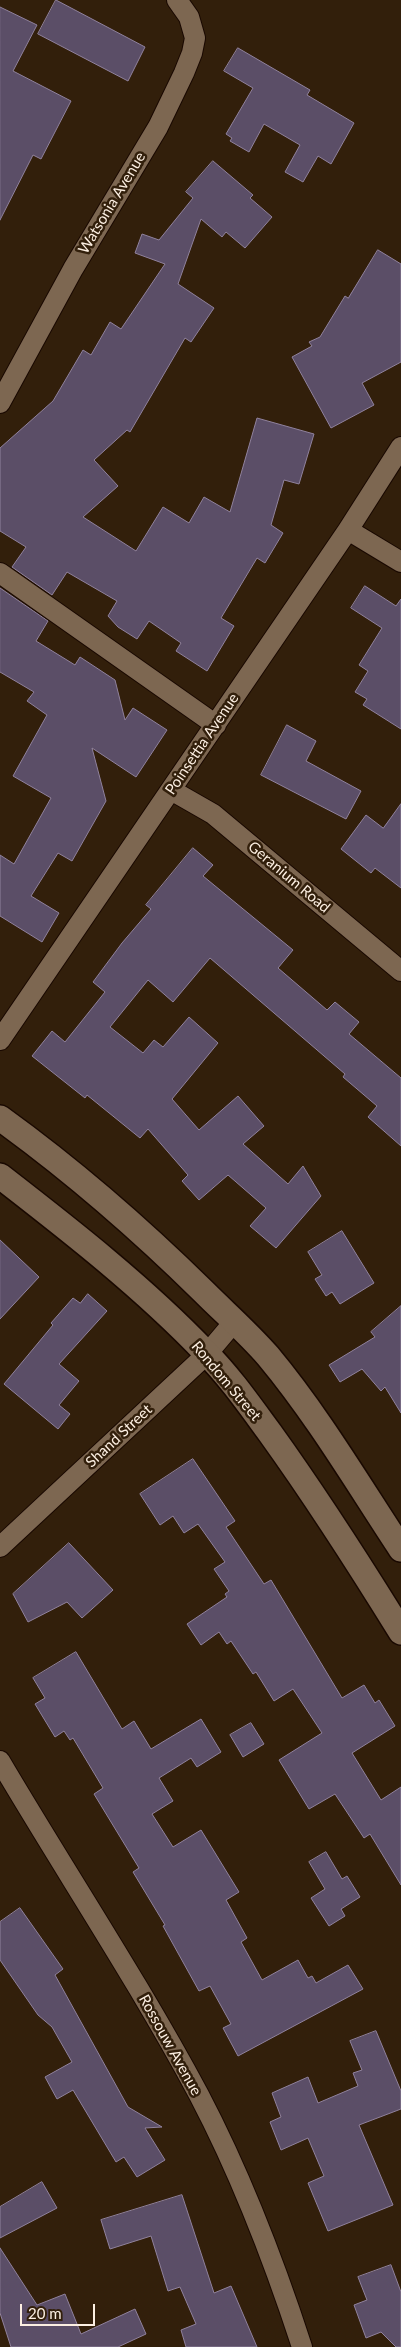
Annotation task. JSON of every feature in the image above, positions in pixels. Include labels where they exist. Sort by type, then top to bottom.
[{"type":"street","name":"Watsonia Avenue","points":[[0,403],[74,269],[158,127],[184,72],[192,53],[195,38],[189,16],[177,0]]},
{"type":"street","name":"Poinsettia Avenue","points":[[0,1040],[348,530],[401,447]]},
{"type":"street","points":[[348,530],[401,562]]},
{"type":"street","points":[[0,573],[216,724]]},
{"type":"street","name":"Geranium Road","points":[[171,790],[213,814],[401,971]]},
{"type":"street","points":[[0,1118],[94,1193],[164,1254],[266,1354],[289,1382],[339,1454],[401,1549]]},
{"type":"street","name":"Rondom Street","points":[[0,1176],[124,1277],[207,1354],[252,1409],[303,1479],[401,1632]]},
{"type":"street","name":"Shand Street","points":[[0,1547],[207,1354],[234,1322]]},
{"type":"street","name":"Rossouw Avenue","points":[[0,1761],[146,2002],[199,2097],[246,2195],[283,2289],[302,2347]]},
{"type":"building","points":[[56,0],[145,47],[128,81],[38,34]]},
{"type":"building","points":[[0,7],[37,25],[13,71],[71,101],[41,159],[33,155],[0,220]]},
{"type":"building","points":[[238,48],[310,90],[307,95],[354,123],[331,164],[318,156],[303,182],[285,172],[300,145],[264,124],[249,152],[230,141],[232,138],[226,134],[253,88],[224,71]]},
{"type":"building","points":[[213,161],[253,195],[250,198],[272,217],[245,248],[226,232],[222,237],[201,219],[178,284],[214,308],[191,342],[185,338],[130,432],[127,430],[94,460],[118,486],[83,517],[136,551],[163,507],[189,523],[204,497],[230,512],[257,418],[314,434],[299,484],[284,480],[271,525],[283,533],[265,563],[257,558],[221,618],[234,626],[207,671],[176,651],[181,643],[149,621],[137,639],[118,627],[108,616],[117,601],[67,572],[52,595],[12,567],[26,547],[0,531],[0,448],[53,401],[83,350],[91,355],[110,322],[121,329],[165,264],[135,253],[142,234],[159,240],[193,198],[186,192]]},
{"type":"building","points":[[378,250],[401,264],[401,362],[362,383],[374,405],[331,428],[292,357],[312,346],[309,342],[320,337],[345,296],[348,298]]},
{"type":"building","points":[[365,586],[396,606],[401,599],[401,729],[363,705],[367,699],[355,692],[368,671],[359,665],[382,628],[351,608]]},
{"type":"building","points":[[0,588],[48,621],[36,641],[75,665],[80,657],[115,680],[125,720],[133,708],[167,730],[136,777],[92,748],[106,801],[72,861],[58,853],[31,896],[59,913],[42,942],[0,916],[0,855],[14,864],[51,798],[13,776],[47,715],[27,701],[34,692],[0,672]]},
{"type":"building","points":[[287,725],[316,741],[306,761],[361,791],[346,819],[261,775]]},
{"type":"building","points":[[401,804],[401,888],[375,868],[371,873],[341,849],[366,815],[383,828]]},
{"type":"building","points":[[193,848],[213,865],[203,876],[293,950],[278,968],[327,1010],[335,1002],[359,1022],[349,1034],[401,1078],[401,1146],[368,1117],[377,1106],[343,1077],[345,1074],[210,958],[173,1002],[148,980],[110,1027],[143,1053],[154,1040],[163,1047],[189,1017],[218,1043],[172,1099],[199,1130],[238,1096],[264,1126],[243,1144],[288,1184],[303,1166],[321,1196],[276,1248],[250,1226],[266,1208],[228,1175],[199,1200],[182,1181],[188,1175],[148,1129],[140,1138],[87,1095],[85,1098],[32,1056],[52,1031],[65,1042],[105,992],[93,982],[122,943],[151,909],[146,905]]},
{"type":"building","points":[[342,1231],[374,1283],[340,1304],[332,1292],[326,1296],[315,1279],[322,1275],[308,1252]]},
{"type":"building","points":[[0,1240],[39,1277],[0,1319]]},
{"type":"building","points":[[88,1294],[107,1311],[59,1364],[79,1381],[59,1405],[70,1414],[58,1429],[4,1384],[53,1325],[51,1323],[73,1298],[80,1303]]},
{"type":"building","points":[[401,1306],[401,1413],[385,1387],[381,1391],[362,1369],[340,1382],[329,1365],[375,1337],[371,1332]]},
{"type":"building","points":[[193,1459],[235,1521],[226,1527],[264,1584],[271,1580],[342,1698],[364,1685],[375,1703],[379,1700],[395,1726],[352,1753],[381,1800],[401,1787],[401,1885],[370,1834],[364,1838],[335,1794],[309,1809],[279,1760],[322,1733],[293,1689],[274,1701],[256,1672],[253,1674],[231,1641],[227,1644],[219,1632],[201,1645],[187,1624],[227,1597],[225,1594],[229,1591],[214,1569],[225,1562],[198,1524],[184,1533],[173,1516],[160,1525],[140,1494]]},
{"type":"building","points":[[69,1543],[113,1590],[82,1618],[67,1602],[28,1622],[13,1594]]},
{"type":"building","points":[[76,1652],[122,1729],[134,1721],[151,1749],[201,1719],[221,1752],[197,1767],[191,1758],[159,1778],[173,1801],[152,1814],[173,1847],[201,1830],[239,1892],[226,1900],[247,1938],[241,1942],[262,1980],[298,1960],[308,1978],[312,1976],[316,1983],[348,1965],[363,1989],[238,2056],[223,2028],[231,2024],[210,1986],[199,1991],[163,1926],[165,1925],[133,1872],[139,1868],[94,1794],[103,1788],[73,1738],[70,1740],[64,1731],[55,1737],[35,1704],[45,1698],[33,1678]]},
{"type":"building","points":[[251,1723],[264,1744],[243,1757],[230,1735]]},
{"type":"building","points":[[326,1852],[342,1879],[347,1876],[360,1897],[341,1909],[345,1916],[329,1926],[311,1898],[325,1889],[309,1862]]},
{"type":"building","points":[[20,1908],[63,1969],[55,1975],[128,2107],[162,2127],[145,2128],[165,2160],[137,2177],[124,2157],[116,2162],[73,2090],[57,2099],[45,2077],[72,2062],[52,2027],[38,2015],[0,1960],[0,1922]]},
{"type":"building","points":[[376,2031],[401,2091],[401,2109],[359,2125],[393,2205],[328,2231],[308,2183],[324,2176],[308,2138],[281,2150],[270,2122],[281,2117],[272,2093],[308,2077],[318,2103],[358,2086],[353,2073],[362,2070],[350,2041]]},
{"type":"building","points":[[42,2182],[57,2208],[0,2238],[0,2207]]},
{"type":"building","points":[[182,2195],[214,2293],[231,2286],[257,2347],[186,2347],[181,2330],[196,2324],[180,2287],[168,2291],[151,2236],[110,2249],[101,2220]]},
{"type":"building","points":[[0,2248],[37,2305],[65,2294],[81,2334],[135,2309],[146,2334],[118,2347],[11,2347],[0,2313]]},
{"type":"building","points":[[391,2265],[401,2292],[401,2347],[396,2347],[381,2332],[366,2338],[354,2305],[367,2300],[358,2277]]}]
